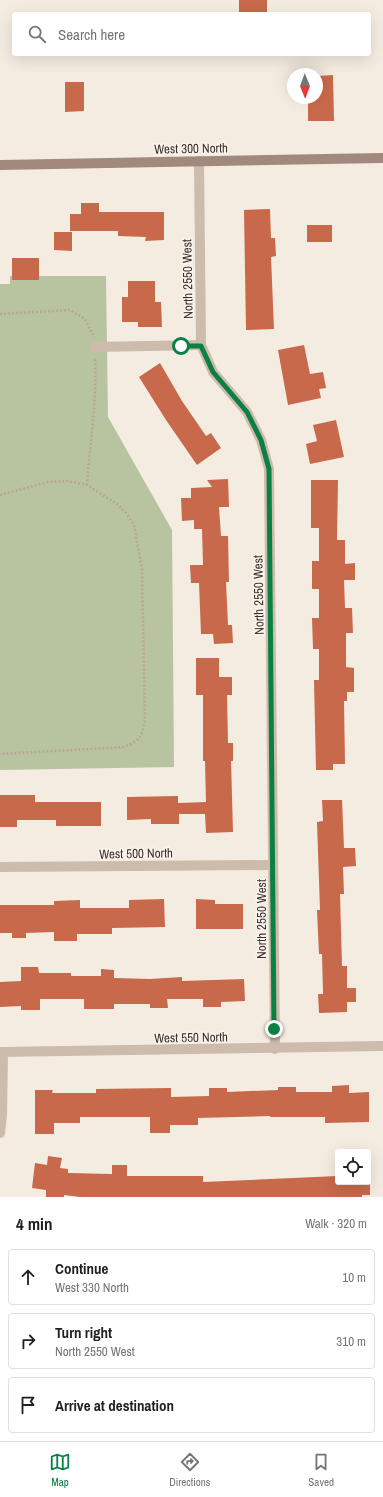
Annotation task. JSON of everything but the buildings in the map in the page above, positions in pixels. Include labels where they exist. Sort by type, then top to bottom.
[{"type":"main road","name":"West 300 North","points":[[0,165],[383,158]]},
{"type":"street","name":"North 2550 West","points":[[199,161],[201,346],[213,372],[247,412],[261,440],[269,469],[275,1049]]},
{"type":"street","points":[[95,347],[201,346]]},
{"type":"street","name":"West 500 North","points":[[0,867],[273,865]]},
{"type":"street","name":"West 550 North","points":[[2,1052],[275,1049],[383,1046]]},
{"type":"street","points":[[0,1133],[2,1115],[2,1052]]},
{"type":"path","points":[[0,314],[70,310],[86,318],[93,334],[95,347],[95,408],[90,441],[87,485]]},
{"type":"path","points":[[0,495],[48,482],[68,481],[87,485],[117,504],[127,514],[134,525],[142,570],[145,720],[143,732],[136,742],[124,748],[0,754]]},
{"type":"green space","points":[[10,276],[106,276],[108,417],[172,530],[174,767],[0,770],[0,284],[10,284]]},
{"type":"route","points":[[181,346],[201,346],[213,372],[247,412],[261,440],[269,469],[274,1029]]}]
